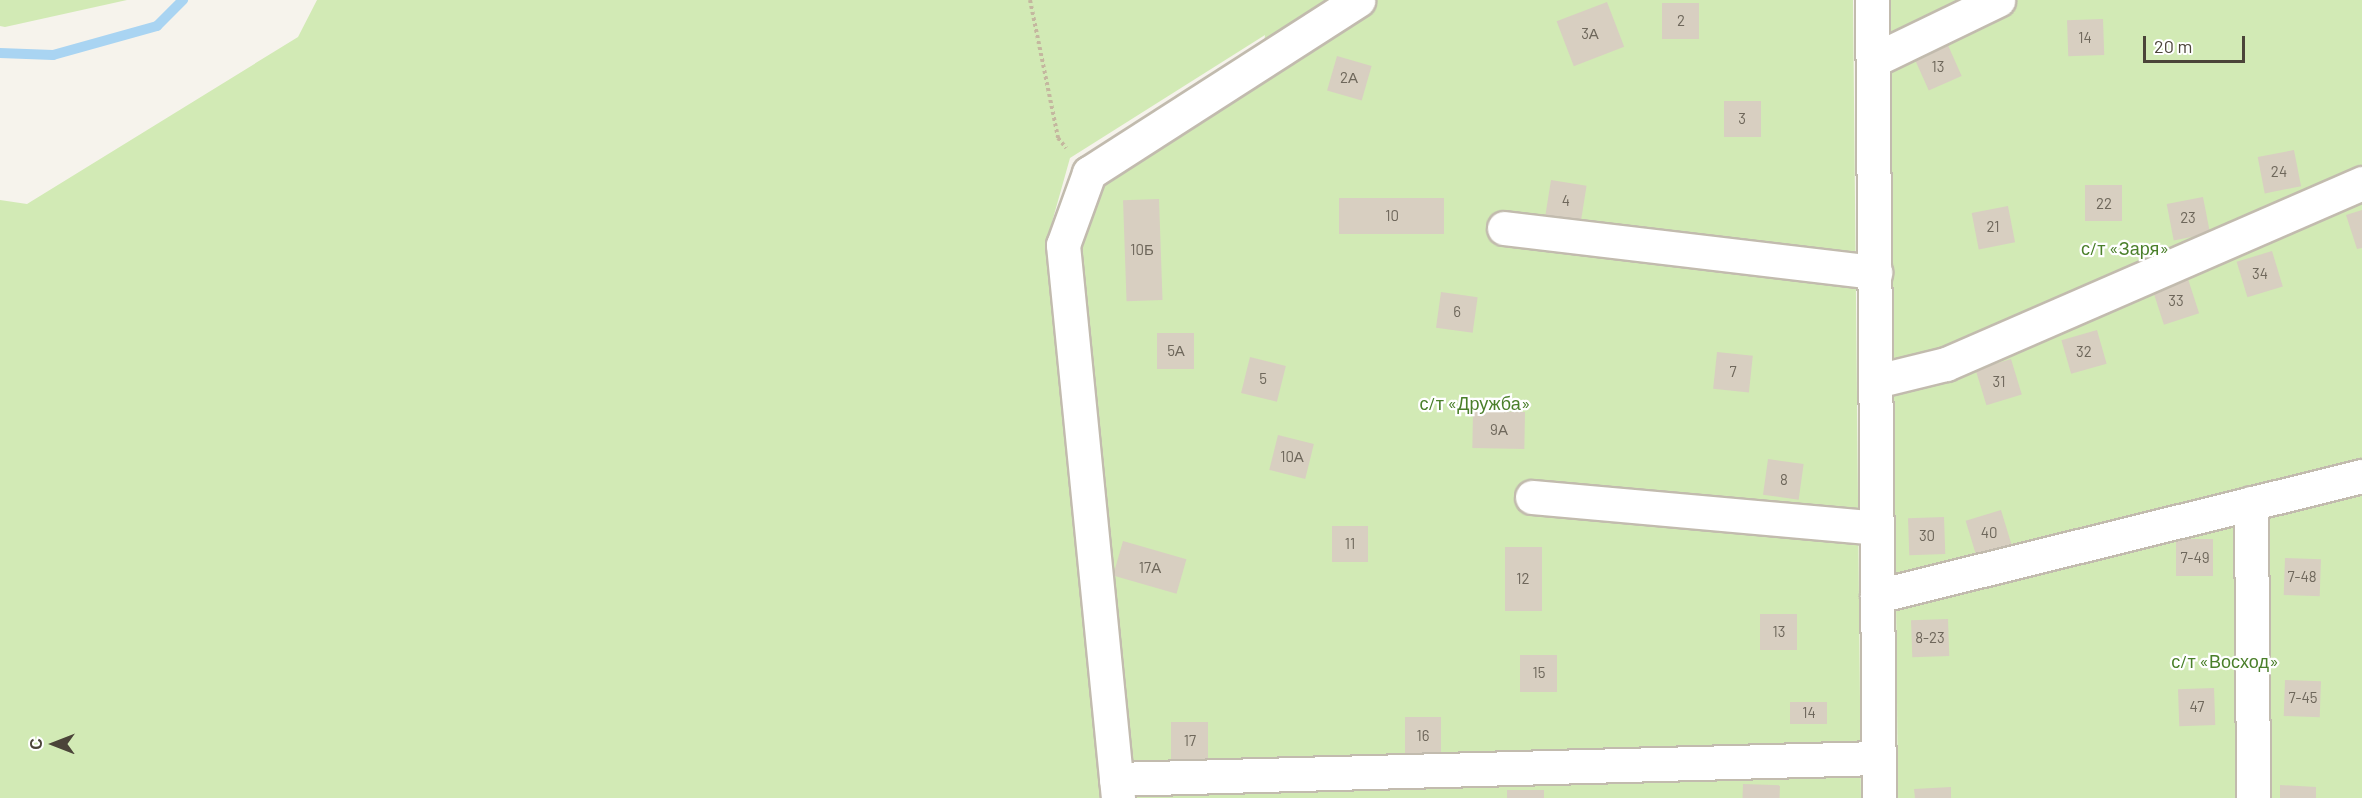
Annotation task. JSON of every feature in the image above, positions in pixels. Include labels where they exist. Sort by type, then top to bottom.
[{"type":"street","points":[[1358,0],[1089,173],[1063,245],[1117,789],[1879,758]]},
{"type":"street","points":[[1872,0],[1880,798]]},
{"type":"street","points":[[1874,60],[1998,0]]},
{"type":"street","points":[[1876,381],[1946,364],[2362,183]]},
{"type":"street","points":[[1504,228],[1875,272]]},
{"type":"street","points":[[1878,596],[2362,476]]},
{"type":"street","points":[[1532,498],[1878,528]]},
{"type":"street","points":[[2251,503],[2253,798]]},
{"type":"path","points":[[1030,0],[1058,138],[1089,173]]},
{"type":"green space","points":[[0,0],[127,0],[5,27],[0,26]]},
{"type":"green space","name":"с/т «Дружба»","points":[[317,0],[1853,0],[1861,798],[0,798],[0,200],[27,204],[298,37]],"holes":[[[1265,35],[1259,83],[1102,178],[1073,249],[1122,711],[1092,705],[1047,240],[1070,158]]]},
{"type":"green space","name":"с/т «Заря»","points":[[1883,0],[2362,0],[2362,463],[1892,583]]},
{"type":"green space","name":"с/т «Восход»","points":[[2362,485],[2362,798],[1898,798],[1896,602]]},
{"type":"building","points":[[1607,2],[1624,47],[1574,66],[1557,21]]},
{"type":"building","points":[[1662,3],[1699,3],[1699,39],[1662,39]]},
{"type":"building","points":[[2103,19],[2104,55],[2068,56],[2067,20]]},
{"type":"building","points":[[1947,43],[1962,76],[1929,91],[1914,58]]},
{"type":"building","points":[[1337,56],[1372,66],[1362,101],[1327,91]]},
{"type":"building","points":[[1724,101],[1761,101],[1761,137],[1724,137]]},
{"type":"building","points":[[2294,150],[2301,186],[2265,193],[2258,157]]},
{"type":"building","points":[[1551,180],[1587,186],[1581,221],[1545,216]]},
{"type":"building","points":[[2085,185],[2122,185],[2122,221],[2085,221]]},
{"type":"building","points":[[2203,197],[2210,233],[2174,240],[2167,204]]},
{"type":"building","points":[[1339,198],[1444,198],[1444,234],[1339,234]]},
{"type":"building","points":[[1159,199],[1163,300],[1127,301],[1123,200]]},
{"type":"building","points":[[2008,206],[2015,242],[1979,249],[1972,213]]},
{"type":"building","points":[[2362,210],[2362,248],[2357,249],[2346,215]]},
{"type":"building","points":[[2272,251],[2283,286],[2247,297],[2237,262]]},
{"type":"building","points":[[2188,279],[2199,313],[2164,325],[2153,290]]},
{"type":"building","points":[[1441,292],[1478,297],[1473,333],[1436,328]]},
{"type":"building","points":[[2097,330],[2107,364],[2071,374],[2061,340]]},
{"type":"building","points":[[1157,333],[1194,333],[1194,369],[1157,369]]},
{"type":"building","points":[[1717,352],[1753,356],[1749,393],[1713,389]]},
{"type":"building","points":[[1250,357],[1286,366],[1277,402],[1241,393]]},
{"type":"building","points":[[2011,359],[2022,394],[1986,405],[1976,370]]},
{"type":"building","points":[[1473,411],[1525,412],[1524,449],[1472,448]]},
{"type":"building","points":[[1278,435],[1314,444],[1305,479],[1269,470]]},
{"type":"building","points":[[1768,459],[1804,464],[1799,500],[1763,495]]},
{"type":"building","points":[[2001,510],[2012,545],[1976,556],[1966,521]]},
{"type":"building","points":[[1944,517],[1945,554],[1909,555],[1908,518]]},
{"type":"building","points":[[1332,526],[1368,526],[1368,562],[1332,562]]},
{"type":"building","points":[[2176,539],[2213,539],[2213,576],[2176,576]]},
{"type":"building","points":[[1123,541],[1186,559],[1177,594],[1113,576]]},
{"type":"building","points":[[1505,547],[1542,547],[1542,611],[1505,611]]},
{"type":"building","points":[[2285,558],[2321,559],[2320,596],[2284,595]]},
{"type":"building","points":[[1760,614],[1797,614],[1797,650],[1760,650]]},
{"type":"building","points":[[1948,619],[1949,656],[1912,657],[1911,620]]},
{"type":"building","points":[[1520,655],[1557,655],[1557,692],[1520,692]]},
{"type":"building","points":[[2285,680],[2321,681],[2320,717],[2284,716]]},
{"type":"building","points":[[2214,688],[2215,725],[2179,726],[2178,689]]},
{"type":"building","points":[[1790,702],[1827,702],[1827,724],[1790,724]]},
{"type":"building","points":[[1405,717],[1441,717],[1441,754],[1405,754]]},
{"type":"building","points":[[1171,722],[1208,722],[1208,759],[1171,759]]},
{"type":"building","points":[[1743,784],[1780,785],[1780,798],[1743,798]]},
{"type":"building","points":[[2280,785],[2316,787],[2316,798],[2280,798]]},
{"type":"building","points":[[1951,787],[1951,798],[1915,798],[1914,789]]},
{"type":"building","points":[[1507,790],[1544,790],[1544,798],[1507,798]]},
{"type":"waterway","points":[[0,53],[53,55],[157,26],[183,0]]}]
